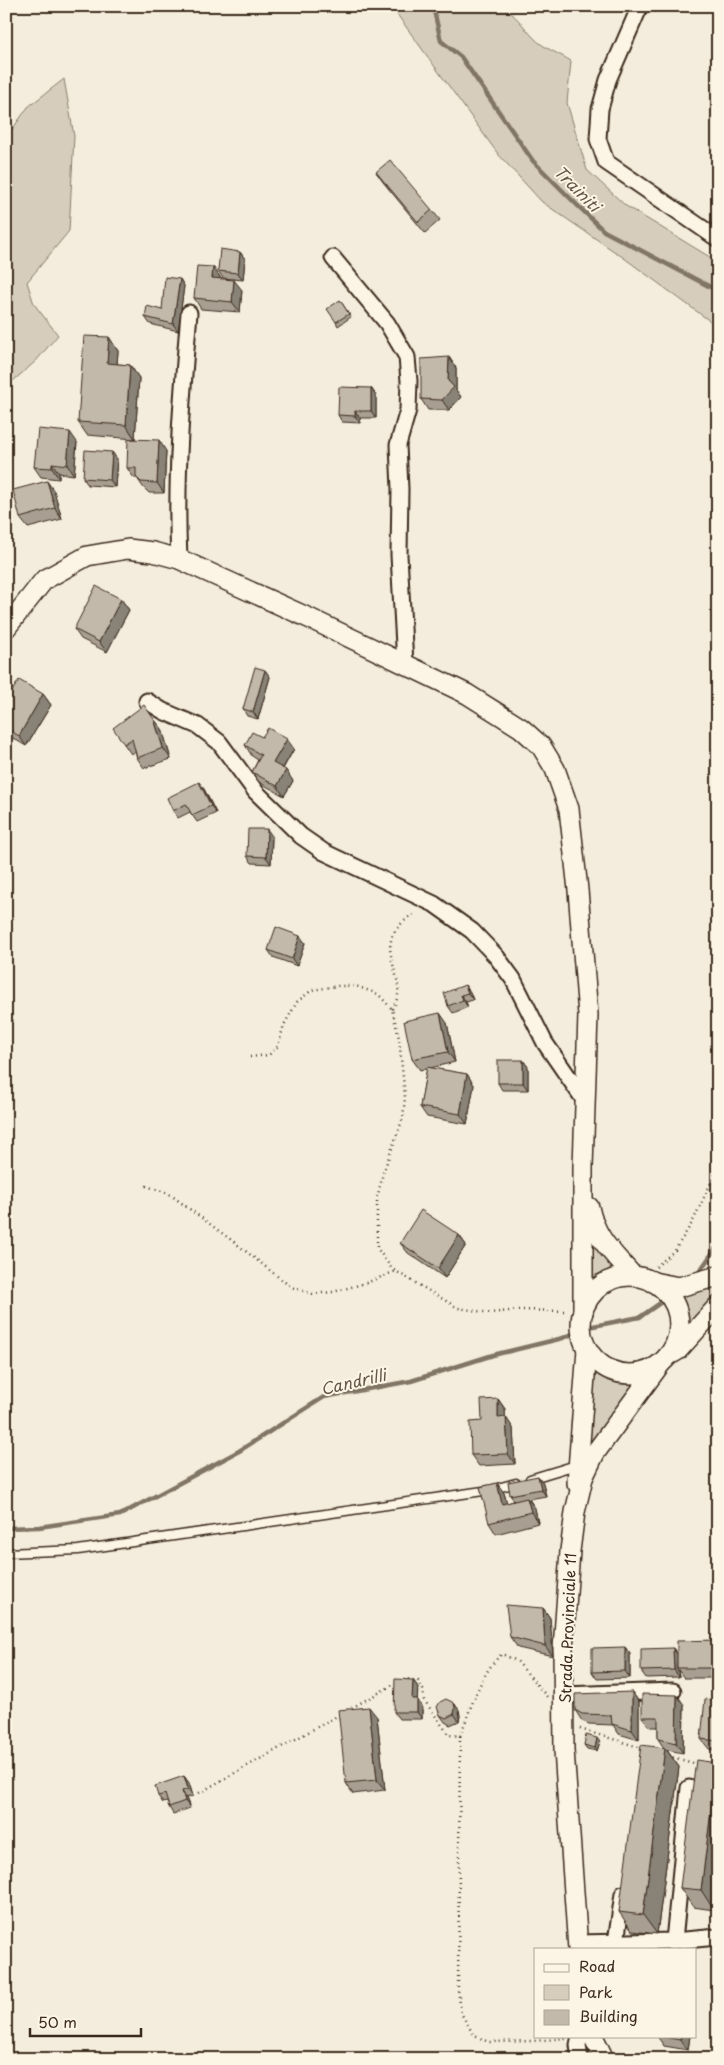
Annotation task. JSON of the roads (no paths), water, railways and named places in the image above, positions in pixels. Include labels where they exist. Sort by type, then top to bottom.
[{"type":"street","points":[[640,6],[608,80],[600,109],[598,139],[606,162],[718,239]]},
{"type":"street","points":[[333,258],[387,324],[407,357],[409,381],[408,410],[398,445],[400,489],[399,554],[405,664]]},
{"type":"street","points":[[178,559],[176,504],[179,431],[189,313]]},
{"type":"street","points":[[6,628],[44,580],[87,556],[128,549],[153,552],[178,559],[311,619],[467,694],[522,728],[541,746],[555,769],[569,809],[578,890],[588,1015],[583,1173],[583,1331],[575,1512]]},
{"type":"street","points":[[147,700],[163,711],[198,726],[219,742],[256,792],[309,841],[324,852],[437,906],[472,931],[496,956],[513,979],[545,1043],[585,1101]]},
{"type":"street","name":"Strada Provinciale 11","points":[[578,1946],[564,1720],[563,1649],[570,1551],[575,1512],[582,1478],[595,1453],[665,1359],[677,1340],[679,1323],[676,1306],[667,1292],[644,1278],[609,1249],[592,1225],[583,1173]]},
{"type":"street","points":[[583,1331],[590,1297],[602,1285],[617,1278],[644,1278],[678,1286],[718,1276]]},
{"type":"street","name":"Strada Provinciale 11","points":[[583,1331],[598,1363],[613,1371],[630,1374],[646,1372],[678,1350],[718,1306]]},
{"type":"street","points":[[564,1695],[673,1691]]},
{"type":"street","points":[[674,1941],[689,1788]]},
{"type":"street","points":[[616,1942],[625,1884]]},
{"type":"street","points":[[578,1946],[616,1942],[674,1941],[718,1937]]},
{"type":"street","points":[[580,2038],[578,2045],[580,2059]]},
{"type":"street","points":[[594,2038],[604,2059]]},
{"type":"lane","points":[[6,1553],[78,1550],[490,1490],[577,1465]]},
{"type":"waterway","name":"Trainiti","points":[[433,6],[441,41],[461,57],[533,161],[604,231],[718,291]]},
{"type":"waterway","name":"Candrilli","points":[[699,1272],[718,1245]]},
{"type":"waterway","name":"Candrilli","points":[[6,1528],[39,1527],[120,1515],[239,1451],[324,1397],[411,1381],[493,1355],[563,1338],[588,1327],[640,1317],[663,1301]]}]
